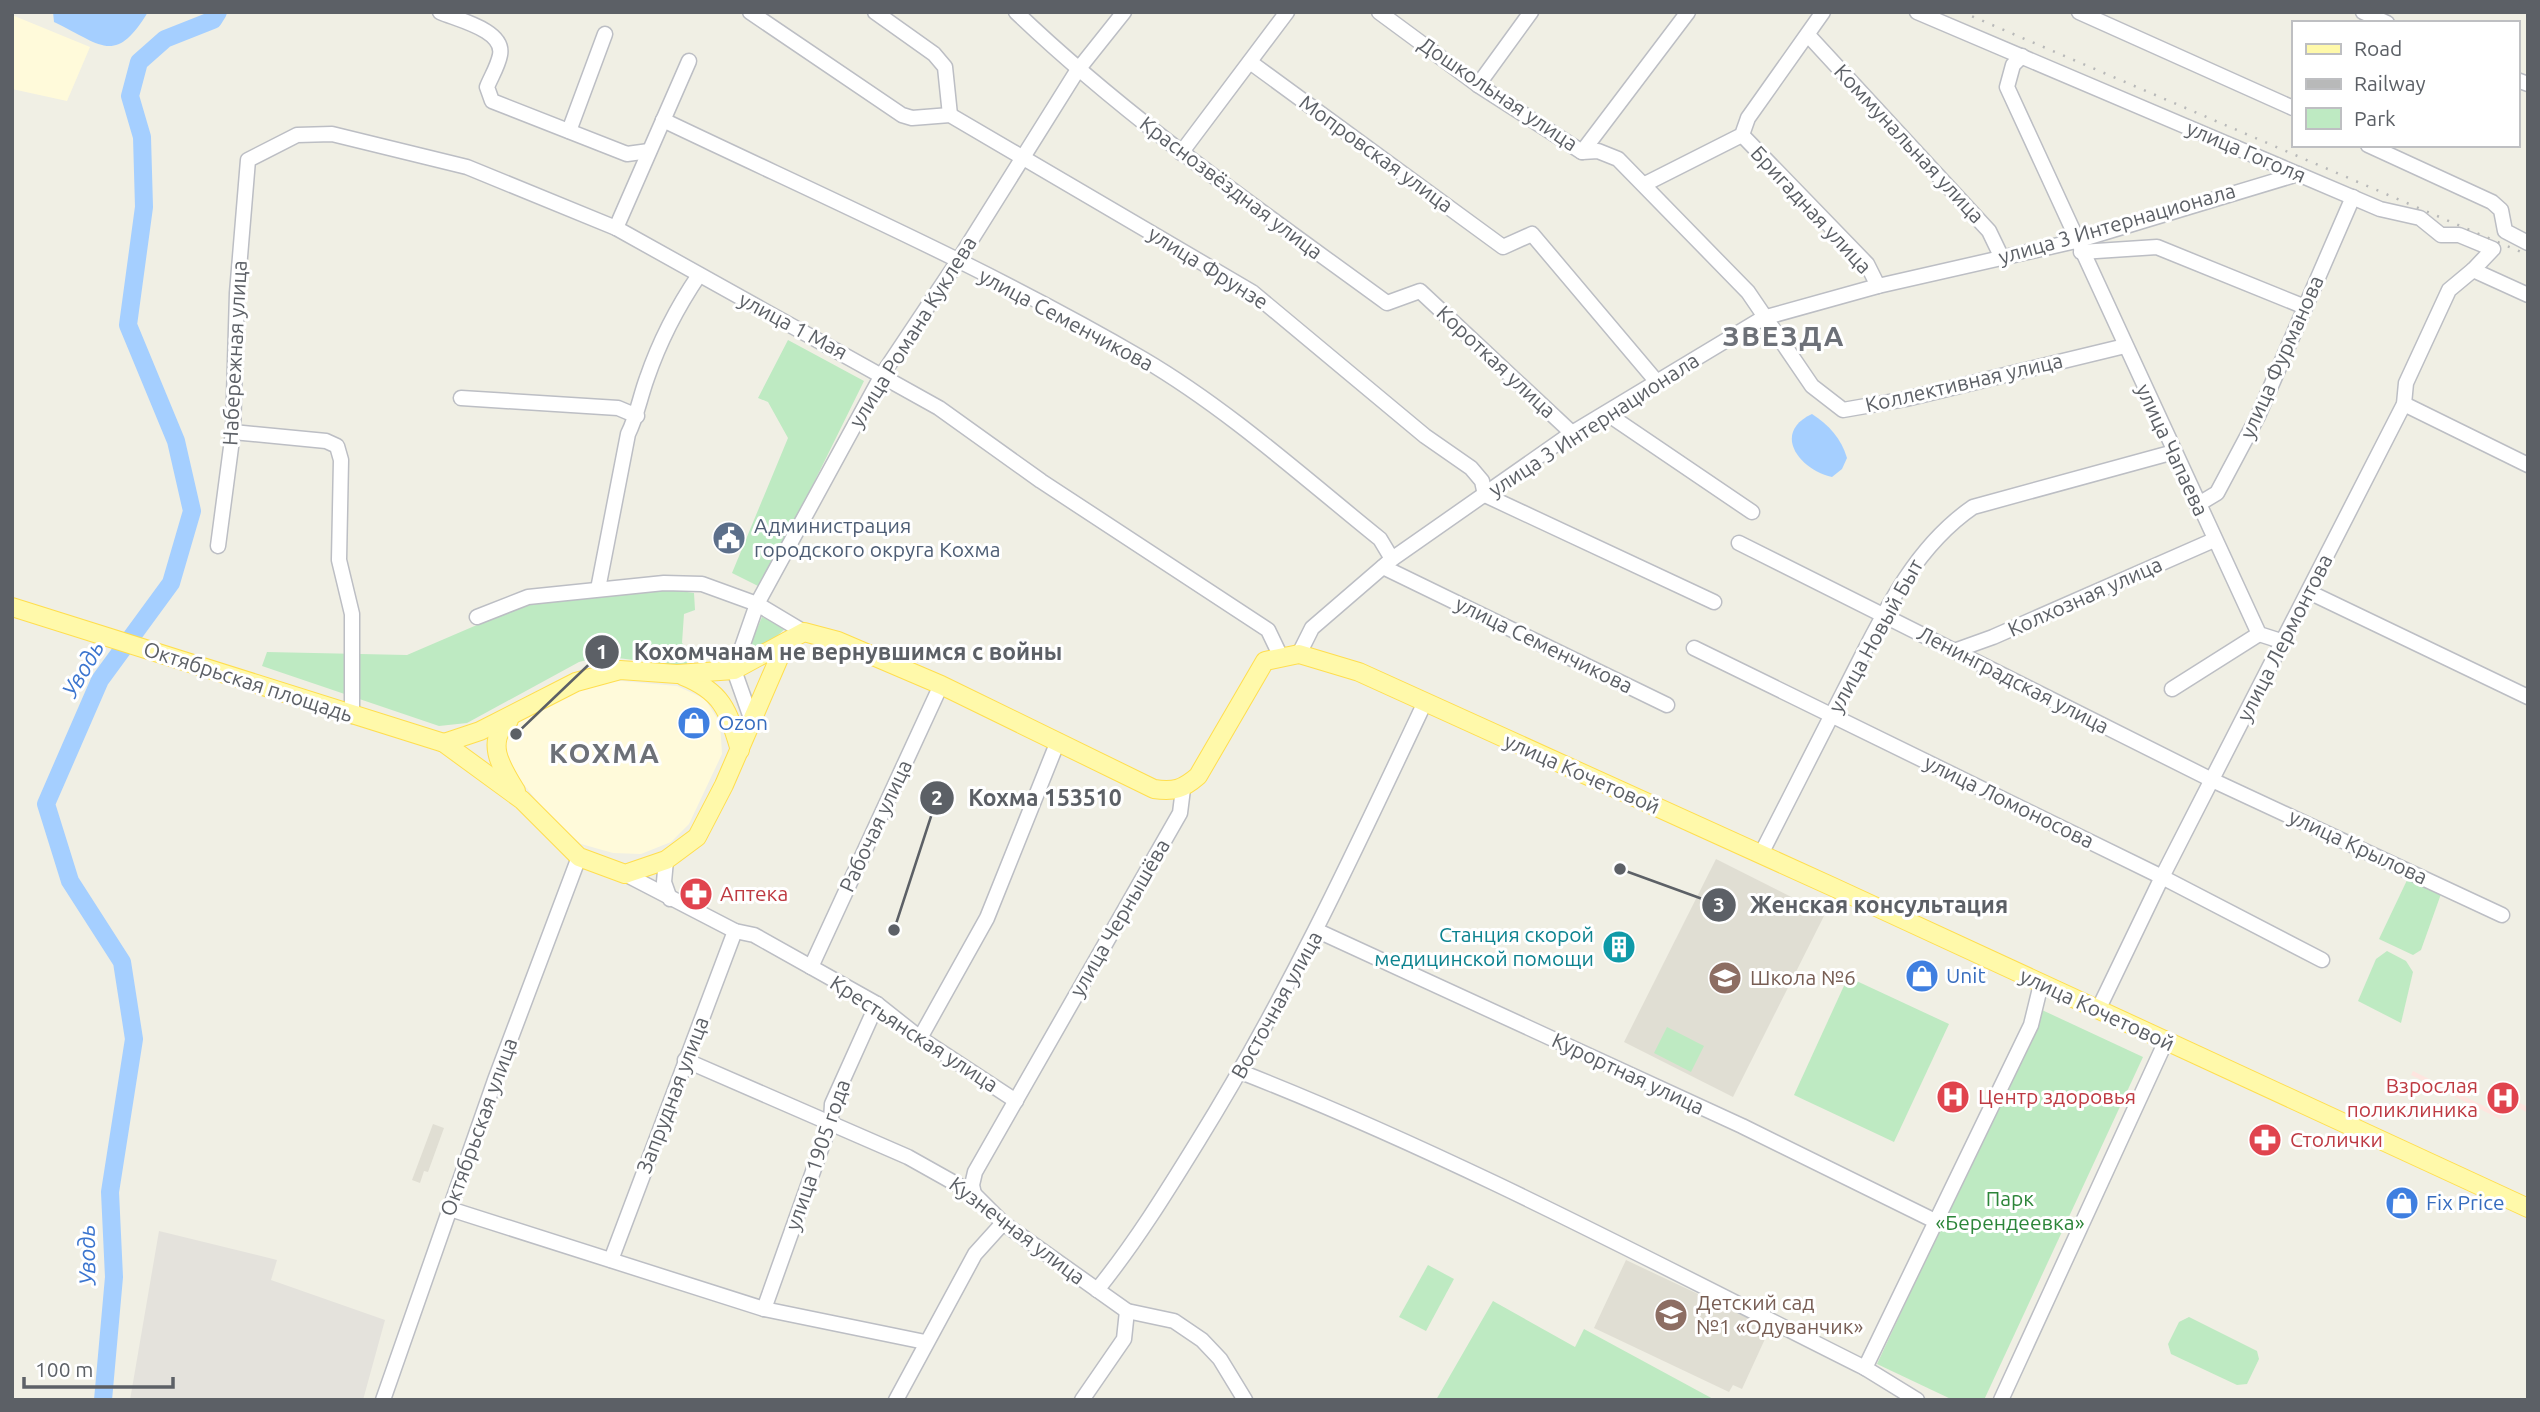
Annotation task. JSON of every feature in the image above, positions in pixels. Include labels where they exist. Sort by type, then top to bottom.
[{"type":"main road","name":"Октябрьская площадь","points":[[12,607],[444,743],[522,800]]},
{"type":"main road","points":[[444,743],[465,737],[517,713],[576,682],[620,670],[677,674],[734,670],[804,632],[838,640],[941,685],[1154,789],[1183,789]]},
{"type":"main road","points":[[517,713],[496,736],[496,748],[498,761],[522,800],[579,857],[625,874],[666,860],[697,837],[740,750],[786,642]]},
{"type":"main road","name":"улица Кочетовой","points":[[1289,655],[1359,672],[1761,854],[2165,1043],[2528,1208]]},
{"type":"main road","name":"улица Чернышёва","points":[[1183,789],[1198,776],[1257,671],[1265,661],[1289,655]]},
{"type":"main road","points":[[677,674],[706,685],[720,701],[740,750]]},
{"type":"street","points":[[440,12],[494,36],[501,45],[500,57],[486,87],[492,102],[627,154],[649,151]]},
{"type":"street","points":[[750,12],[902,115],[912,118],[950,115],[944,67],[934,54],[874,12]]},
{"type":"street","name":"Краснозвёздная улица","points":[[1016,12],[1077,71],[1181,153],[1387,303],[1420,291]]},
{"type":"street","name":"улица Романа Куклева","points":[[734,670],[757,604],[882,375],[958,261],[1077,71],[1124,12]]},
{"type":"street","points":[[1181,153],[1287,12]]},
{"type":"street","points":[[1478,85],[1531,12]]},
{"type":"street","points":[[1582,152],[1688,12]]},
{"type":"street","points":[[1645,184],[1742,135],[1748,118],[1823,12]]},
{"type":"street","name":"улица Гоголя","points":[[1917,12],[2379,209],[2420,218],[2441,235],[2459,235],[2493,249],[2473,270]]},
{"type":"street","points":[[2079,12],[2292,108]]},
{"type":"street","points":[[2363,12],[2385,20]]},
{"type":"street","name":"Дошкольная улица","points":[[1384,14],[1478,85],[1582,152],[1598,151],[1618,159],[1748,292],[1812,386]]},
{"type":"street","points":[[569,131],[605,34]]},
{"type":"street","name":"Коммунальная улица","points":[[1808,35],[1989,231],[2003,258]]},
{"type":"street","name":"улица Чапаева","points":[[2022,56],[2013,65],[2007,87],[2078,247],[2259,634]]},
{"type":"street","points":[[616,228],[690,61]]},
{"type":"street","name":"Мопровская улица","points":[[1250,62],[1503,247],[1532,234],[1657,382]]},
{"type":"street","name":"улица Фрунзе","points":[[950,115],[1252,292],[1425,436],[1471,468],[1482,481],[1485,495]]},
{"type":"street","name":"улица Семенчикова","points":[[663,120],[958,261],[1144,359],[1215,407],[1380,539],[1387,563],[1667,705]]},
{"type":"street","name":"улица 1 Мая","points":[[248,160],[296,135],[332,134],[467,167],[616,228],[939,408],[1041,481],[1268,630],[1289,655]]},
{"type":"street","name":"Бригадная улица","points":[[1742,135],[1867,264],[1878,286]]},
{"type":"street","points":[[2372,147],[2492,202],[2501,210],[2505,231],[2528,243]]},
{"type":"street","name":"Набережная улица","points":[[218,546],[233,432],[237,293],[248,160]]},
{"type":"street","name":"улица 3 Интернационала","points":[[1289,655],[1312,628],[1387,563],[1572,433],[1763,317],[1878,286],[2003,258],[2078,247],[2298,174]]},
{"type":"street","name":"улица Фурманова","points":[[2197,505],[2217,493],[2258,416],[2353,197]]},
{"type":"street","points":[[2078,247],[2157,247],[2305,307]]},
{"type":"street","points":[[2473,270],[2528,295]]},
{"type":"street","name":"улица Лермонтова","points":[[2098,1010],[2162,877],[2404,404],[2406,383],[2449,290],[2473,270]]},
{"type":"street","points":[[598,589],[628,434],[637,416],[647,377],[684,297],[699,275]]},
{"type":"street","name":"Короткая улица","points":[[1420,291],[1572,433]]},
{"type":"street","name":"Коллективная улица","points":[[1812,386],[1843,410],[1906,399],[2124,346]]},
{"type":"street","points":[[461,398],[618,408],[637,416]]},
{"type":"street","points":[[2404,404],[2528,465]]},
{"type":"street","points":[[1606,413],[1752,512]]},
{"type":"street","points":[[233,432],[326,441],[337,446],[341,460],[339,560],[352,614],[352,716]]},
{"type":"street","name":"улица Новый Быт","points":[[1761,854],[1883,615],[1923,552],[1948,524],[1973,507],[2174,452]]},
{"type":"street","points":[[1485,495],[1714,602]]},
{"type":"street","name":"Колхозная улица","points":[[1954,651],[1993,637],[2214,540]]},
{"type":"street","name":"Ленинградская улица","points":[[1739,543],[2212,780]]},
{"type":"street","points":[[477,617],[528,597],[598,589],[702,584],[757,604],[804,632]]},
{"type":"street","points":[[2309,592],[2528,697]]},
{"type":"street","points":[[2172,689],[2259,634],[2284,642]]},
{"type":"street","name":"улица Ломоносова","points":[[1693,648],[2162,877],[2322,960]]},
{"type":"street","points":[[734,670],[752,721]]},
{"type":"street","name":"Рабочая улица","points":[[811,967],[941,685]]},
{"type":"street","name":"Восточная улица","points":[[1097,1290],[1135,1243],[1241,1072],[1318,931],[1425,702]]},
{"type":"street","points":[[920,1038],[987,918],[1058,741]]},
{"type":"street","name":"улица Крылова","points":[[2212,780],[2502,915]]},
{"type":"street","name":"улица Чернышёва","points":[[974,1194],[972,1185],[975,1172],[1180,814],[1183,789]]},
{"type":"street","name":"Октябрьская улица","points":[[383,1400],[579,857]]},
{"type":"street","points":[[666,860],[664,882],[670,899]]},
{"type":"street","name":"Крестьянская улица","points":[[625,874],[735,931],[754,935],[877,1004],[920,1038],[1016,1101]]},
{"type":"street","name":"Запрудная улица","points":[[611,1260],[735,931]]},
{"type":"street","name":"Курортная улица","points":[[1318,931],[1742,1126],[1937,1222]]},
{"type":"street","points":[[1865,1368],[2031,1025],[2041,984]]},
{"type":"street","name":"улица 1905 года","points":[[764,1309],[831,1121],[832,1104],[877,1004]]},
{"type":"street","points":[[2001,1400],[2165,1043]]},
{"type":"street","name":"Кузнечная улица","points":[[685,1060],[831,1121],[908,1157],[974,1194],[1003,1223],[1127,1311],[1174,1321],[1202,1340],[1220,1359],[1245,1400]]},
{"type":"street","points":[[1241,1072],[1336,1109],[1434,1153],[1865,1368],[1917,1400]]},
{"type":"street","points":[[450,1209],[764,1309],[925,1342]]},
{"type":"street","points":[[896,1400],[975,1254],[1003,1223]]},
{"type":"street","points":[[1082,1400],[1124,1339],[1127,1311]]},
{"type":"shaded area","points":[[12,15],[90,47],[67,101],[12,89]]},
{"type":"shaded area","points":[[599,679],[677,686],[705,699],[720,723],[722,754],[689,824],[671,842],[641,854],[613,853],[581,844],[552,820],[506,762],[502,749],[507,726]]},
{"type":"shaded area","name":"Школа №6","points":[[1716,859],[1825,914],[1733,1097],[1624,1042]]},
{"type":"shaded area","name":"Взрослая поликлиника","points":[[2413,1071],[2490,1109],[2499,1093],[2528,1107],[2528,1113],[2509,1103],[2500,1119],[2411,1075]]},
{"type":"shaded area","points":[[433,1124],[444,1128],[428,1172],[424,1171],[420,1183],[412,1180]]},
{"type":"shaded area","points":[[159,1231],[277,1260],[271,1280],[385,1320],[363,1400],[130,1400]]},
{"type":"shaded area","name":"Детский сад №1 «Одуванчик»","points":[[1626,1260],[1770,1328],[1742,1389],[1733,1385],[1729,1392],[1594,1328]]},
{"type":"green space","points":[[788,340],[864,381],[762,588],[732,573],[788,438],[768,402],[758,398]]},
{"type":"green space","points":[[659,588],[694,593],[695,610],[684,614],[682,643],[691,651],[686,667],[603,656],[579,662],[467,723],[439,726],[262,666],[267,652],[407,655],[535,600]]},
{"type":"green space","points":[[762,617],[787,627],[766,646],[746,655]]},
{"type":"green space","points":[[2409,876],[2441,894],[2421,950],[2413,955],[2379,939]]},
{"type":"green space","points":[[2387,951],[2406,961],[2413,972],[2401,1023],[2358,1001],[2376,959]]},
{"type":"green space","points":[[1848,977],[1949,1024],[1894,1142],[1794,1095]]},
{"type":"green space","name":"Парк «Берендеевка»","points":[[2042,1010],[2143,1057],[1984,1400],[1953,1400],[1877,1364]]},
{"type":"green space","points":[[1667,1027],[1704,1046],[1691,1072],[1654,1053]]},
{"type":"green space","points":[[1428,1265],[1454,1279],[1426,1331],[1399,1317]]},
{"type":"green space","points":[[1493,1301],[1575,1347],[1584,1329],[1715,1400],[1436,1400]]},
{"type":"green space","points":[[2189,1317],[2257,1351],[2259,1359],[2247,1384],[2237,1385],[2171,1354],[2168,1344],[2179,1322]]},
{"type":"water","points":[[53,12],[148,12],[126,40],[107,46],[54,22]]},
{"type":"water","points":[[1812,414],[1834,433],[1847,458],[1842,469],[1832,477],[1810,467],[1795,450],[1793,431]]},
{"type":"waterway","name":"Уводь","points":[[103,1400],[114,1277],[110,1192],[134,1039],[122,962],[70,881],[46,804],[100,680],[171,583],[192,511],[176,441],[128,325],[144,207],[142,137],[130,96],[139,62],[165,39],[213,20],[218,12]]},
{"type":"railway","points":[[1962,12],[2528,255]]},
{"type":"place","name":"Администрация городского округа Кохма","points":[[729,538]]},
{"type":"place","name":"Ozon","points":[[694,723]]},
{"type":"place","name":"Кохомчанам не вернувшимся с войны","points":[[516,734]]},
{"type":"place","name":"Женская консультация","points":[[1620,869]]},
{"type":"place","name":"Аптека","points":[[696,894]]},
{"type":"place","name":"Кохма 153510","points":[[894,930]]},
{"type":"place","name":"Станция скорой медицинской помощи","points":[[1619,947]]},
{"type":"place","name":"Unit","points":[[1922,976]]},
{"type":"place","name":"Школа №6","points":[[1725,978]]},
{"type":"place","name":"Центр здоровья","points":[[1953,1097]]},
{"type":"place","name":"Взрослая поликлиника","points":[[2503,1098]]},
{"type":"place","name":"Столички","points":[[2265,1140]]},
{"type":"place","name":"Fix Price","points":[[2402,1203]]},
{"type":"place","name":"Детский сад №1 «Одуванчик»","points":[[1671,1315]]},
{"type":"district","name":"ЗВЕЗДА","points":[[1784,336]]},
{"type":"district","name":"КОХМА","points":[[605,753]]}]
